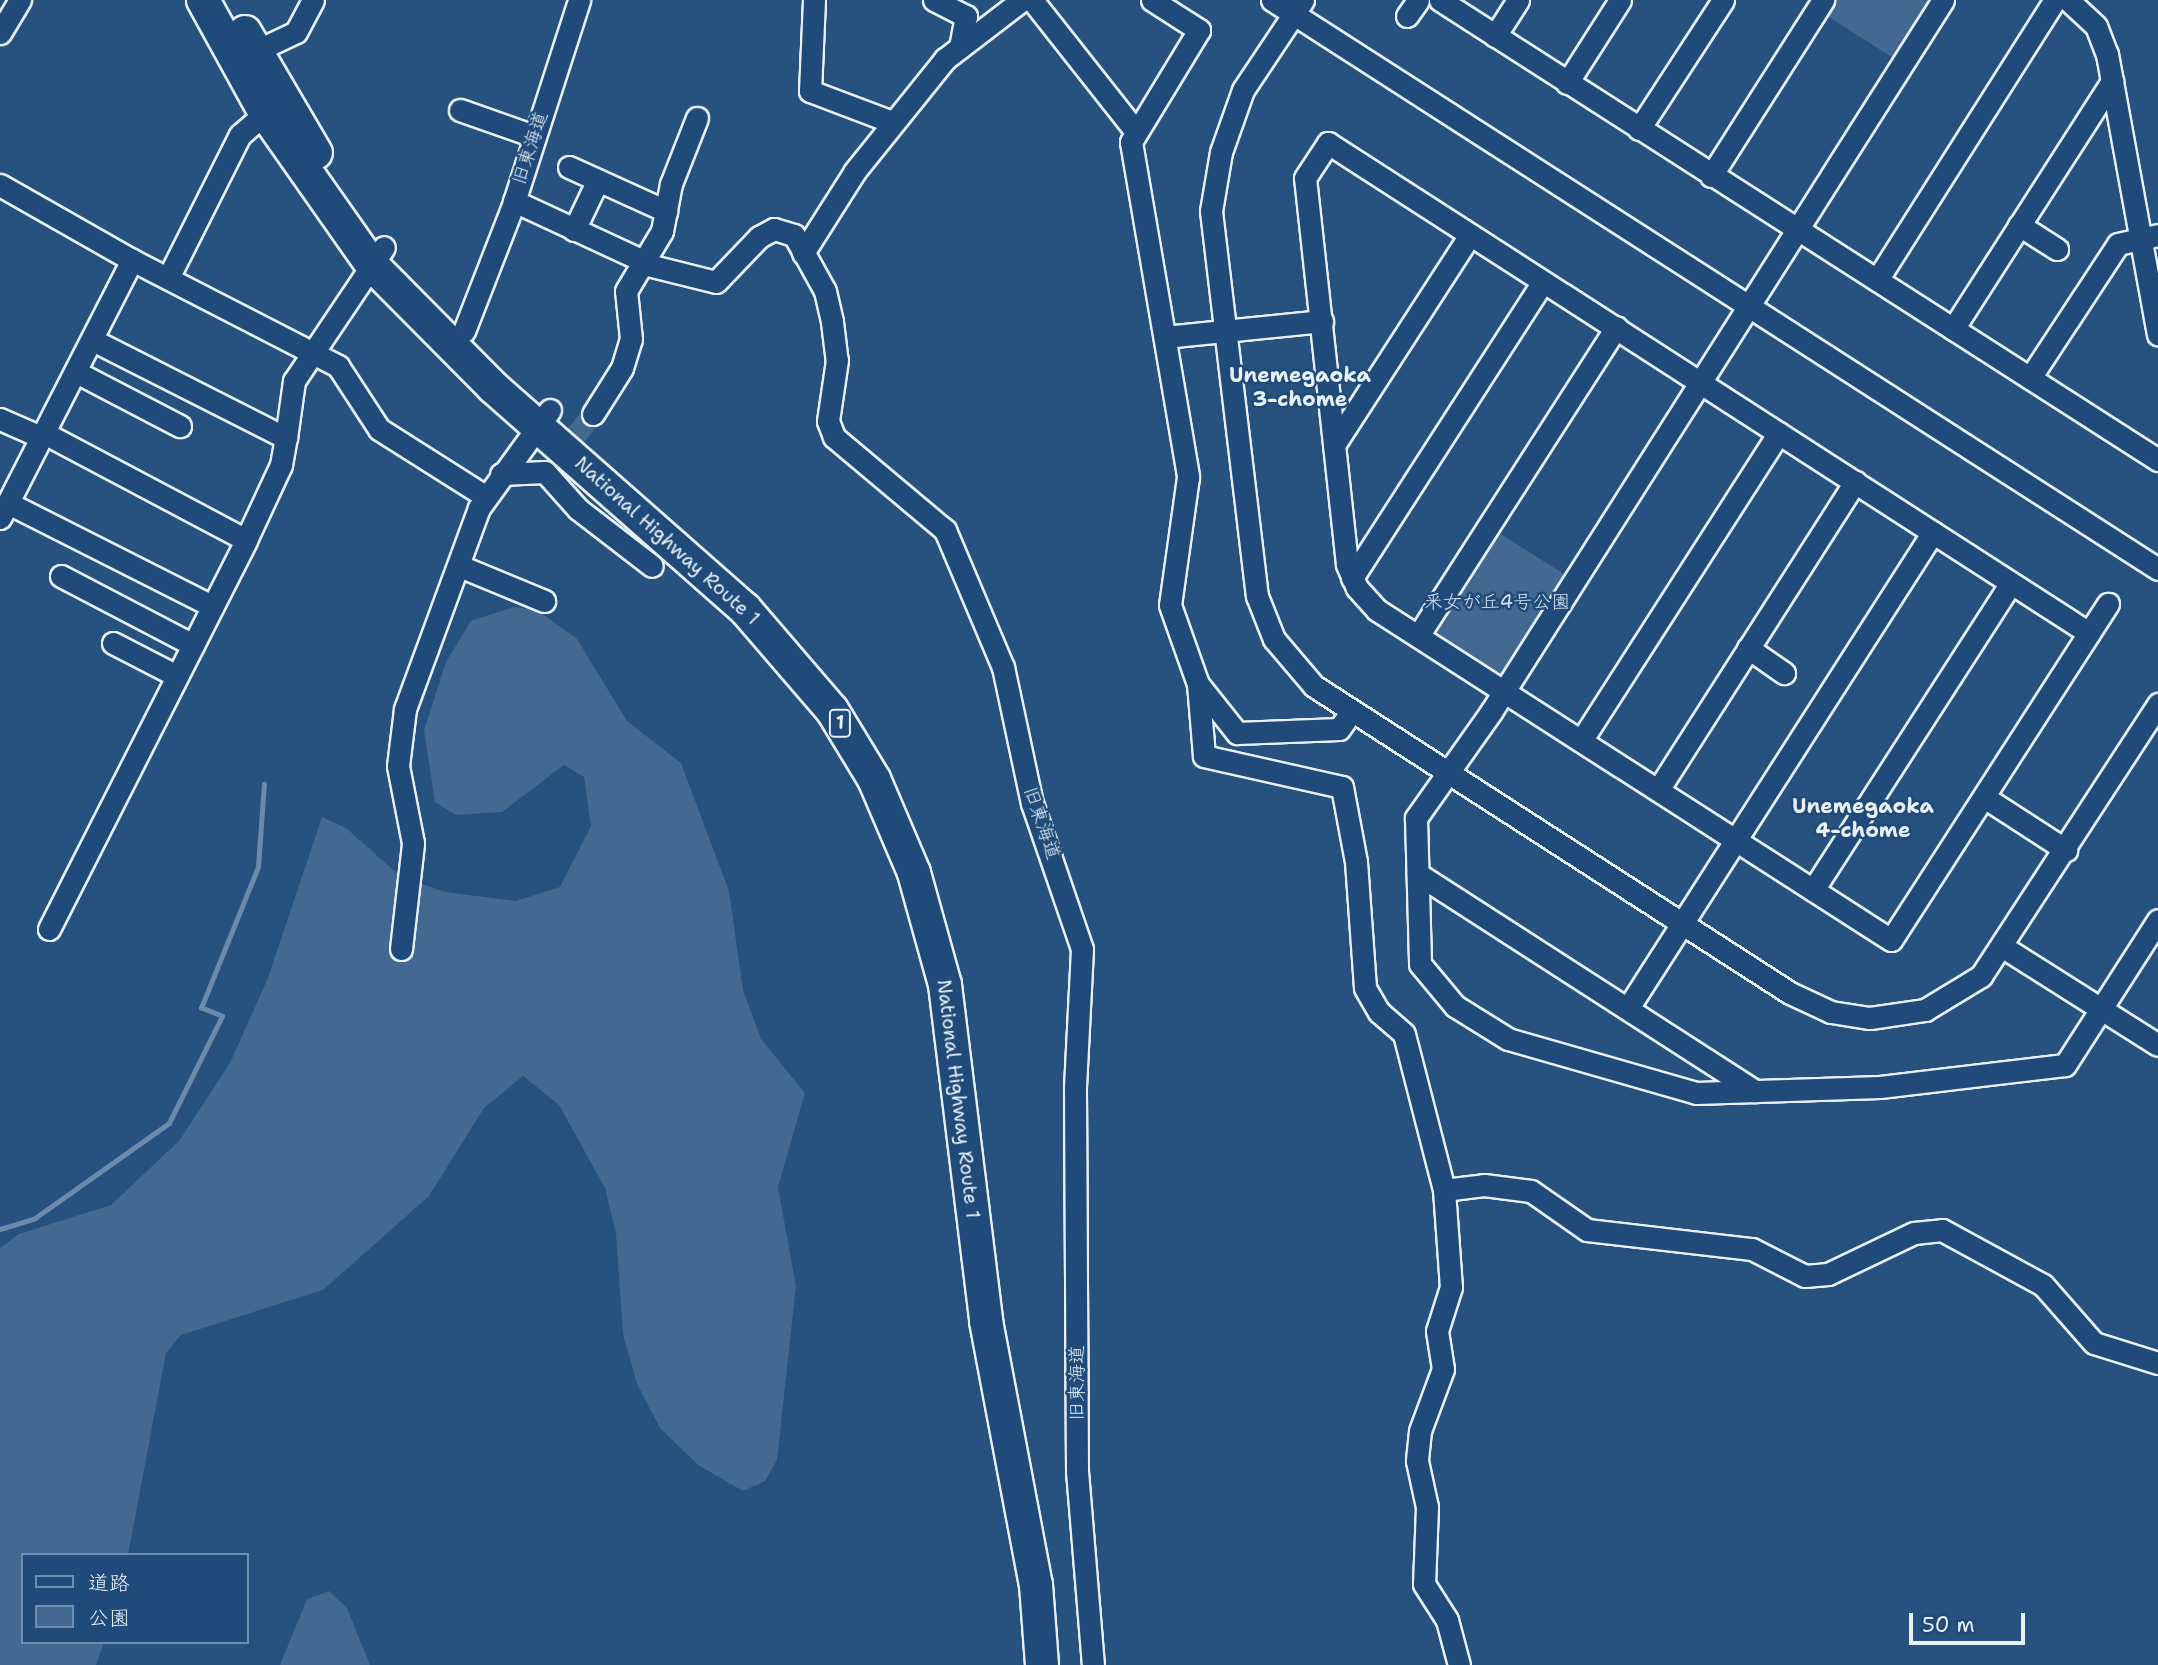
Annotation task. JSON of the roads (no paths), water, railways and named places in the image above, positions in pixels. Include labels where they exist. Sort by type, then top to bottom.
[{"type":"highway","name":"National Highway Route 1","points":[[203,0],[265,113],[378,256],[771,637],[832,710],[895,822],[927,912],[947,997],[986,1321],[1036,1585],[1042,1665]]},
{"type":"highway","name":"National Highway Route 1","points":[[228,0],[378,256],[464,331],[544,418],[732,568],[792,628],[856,709],[915,814],[948,906],[966,994],[1004,1303],[1052,1558],[1065,1665]]},
{"type":"street","points":[[0,33],[20,0]]},
{"type":"street","points":[[256,51],[296,32],[313,0]]},
{"type":"street","name":"旧東海道","points":[[579,0],[514,201],[642,262],[716,282],[751,243],[774,229],[794,235],[825,291],[832,322],[837,360],[828,421],[834,437],[929,512],[952,542],[1003,667],[1032,803],[1078,929],[1077,1471],[1093,1665]]},
{"type":"street","points":[[814,0],[810,90],[892,122]]},
{"type":"street","points":[[934,0],[966,16],[960,47]]},
{"type":"street","points":[[803,253],[892,122],[960,47],[1022,0]]},
{"type":"street","points":[[1032,0],[1135,129]]},
{"type":"street","points":[[1152,0],[1199,30],[1135,129],[1131,142],[1188,477],[1170,605],[1198,684],[1204,757],[1342,787],[1356,862],[1365,988],[1379,1012],[1404,1034],[1444,1190],[1451,1287],[1437,1331],[1443,1369],[1420,1431],[1417,1461],[1427,1507],[1424,1584],[1447,1620],[1458,1665]]},
{"type":"street","points":[[1272,0],[1298,7],[1748,306],[2158,569]]},
{"type":"street","points":[[1440,0],[1639,130],[2158,460]]},
{"type":"street","points":[[1495,36],[1518,0]]},
{"type":"street","points":[[1567,83],[1620,0]]},
{"type":"street","points":[[1639,130],[1723,0]]},
{"type":"street","points":[[1711,176],[1824,0]]},
{"type":"street","points":[[1943,0],[1502,691],[1416,817],[1420,964],[1455,1006],[1508,1039],[1696,1093],[1901,1086],[2066,1065],[2158,920]]},
{"type":"street","points":[[1877,280],[2055,0]]},
{"type":"street","points":[[2067,0],[2096,26],[2112,80],[2149,237],[2158,334]]},
{"type":"street","points":[[1298,7],[1244,90],[1214,183],[1223,331],[1250,561],[1265,619],[1300,673],[1352,711],[1448,773],[1811,1003],[1870,1018],[1908,1015],[1956,996],[2003,947],[2158,704]]},
{"type":"street","points":[[1953,329],[2112,80]]},
{"type":"street","points":[[460,110],[534,135]]},
{"type":"street","points":[[168,278],[240,135],[265,113]]},
{"type":"street","points":[[593,414],[630,346],[626,291],[666,211],[697,118]]},
{"type":"street","points":[[2089,633],[1328,143],[1305,178],[1334,446],[1352,578],[1377,610],[1891,940],[2108,604]]},
{"type":"street","points":[[569,167],[666,211]]},
{"type":"street","points":[[574,230],[598,180]]},
{"type":"street","points":[[0,185],[132,260],[311,349],[345,374],[379,429],[485,496]]},
{"type":"street","points":[[464,331],[514,201]]},
{"type":"street","points":[[2019,225],[2057,249]]},
{"type":"street","points":[[1334,446],[1470,235]]},
{"type":"street","points":[[2030,378],[2118,244],[2149,237]]},
{"type":"street","points":[[49,929],[246,540],[281,465],[294,381],[311,349],[378,256]]},
{"type":"street","points":[[132,260],[78,373],[4,510],[212,606]]},
{"type":"street","points":[[1352,578],[1543,282]]},
{"type":"street","points":[[1165,337],[1322,321]]},
{"type":"street","points":[[1418,636],[1616,327]]},
{"type":"street","points":[[93,340],[286,438]]},
{"type":"street","points":[[78,373],[180,426]]},
{"type":"street","points":[[401,948],[412,843],[398,737],[462,567],[485,496],[544,418]]},
{"type":"street","points":[[0,419],[43,436],[246,540]]},
{"type":"street","points":[[1581,741],[1779,433]]},
{"type":"street","points":[[502,474],[550,466],[578,509],[652,566]]},
{"type":"street","points":[[1658,790],[1855,482]]},
{"type":"street","points":[[1628,1008],[1933,532]]},
{"type":"street","points":[[462,567],[544,601]]},
{"type":"street","points":[[61,576],[193,645]]},
{"type":"street","points":[[1813,890],[2011,583]]},
{"type":"street","points":[[113,643],[177,676]]},
{"type":"street","points":[[1748,648],[1784,673]]},
{"type":"street","points":[[1198,684],[1237,733],[1339,729],[1352,711]]},
{"type":"street","points":[[1984,797],[2066,850]]},
{"type":"street","points":[[1418,874],[1755,1091]]},
{"type":"street","points":[[2003,947],[2158,1045]]},
{"type":"street","points":[[1444,1190],[1502,1185],[1531,1191],[1587,1230],[1752,1249],[1805,1276],[1828,1274],[1914,1233],[1942,1230],[2043,1285],[2094,1343],[2158,1363]]},
{"type":"waterway","points":[[0,1229],[35,1218],[169,1123],[222,1016],[201,1008],[258,867],[264,784]]},
{"type":"tunnel","points":[[556,459],[593,414]]},
{"type":"district","name":"Unemegaoka 3-chome","points":[[1300,387]]},
{"type":"district","name":"Unemegaoka 4-chome","points":[[1863,818]]},
{"type":"park label","name":"釆女が丘4号公園","points":[[1497,602]]}]
